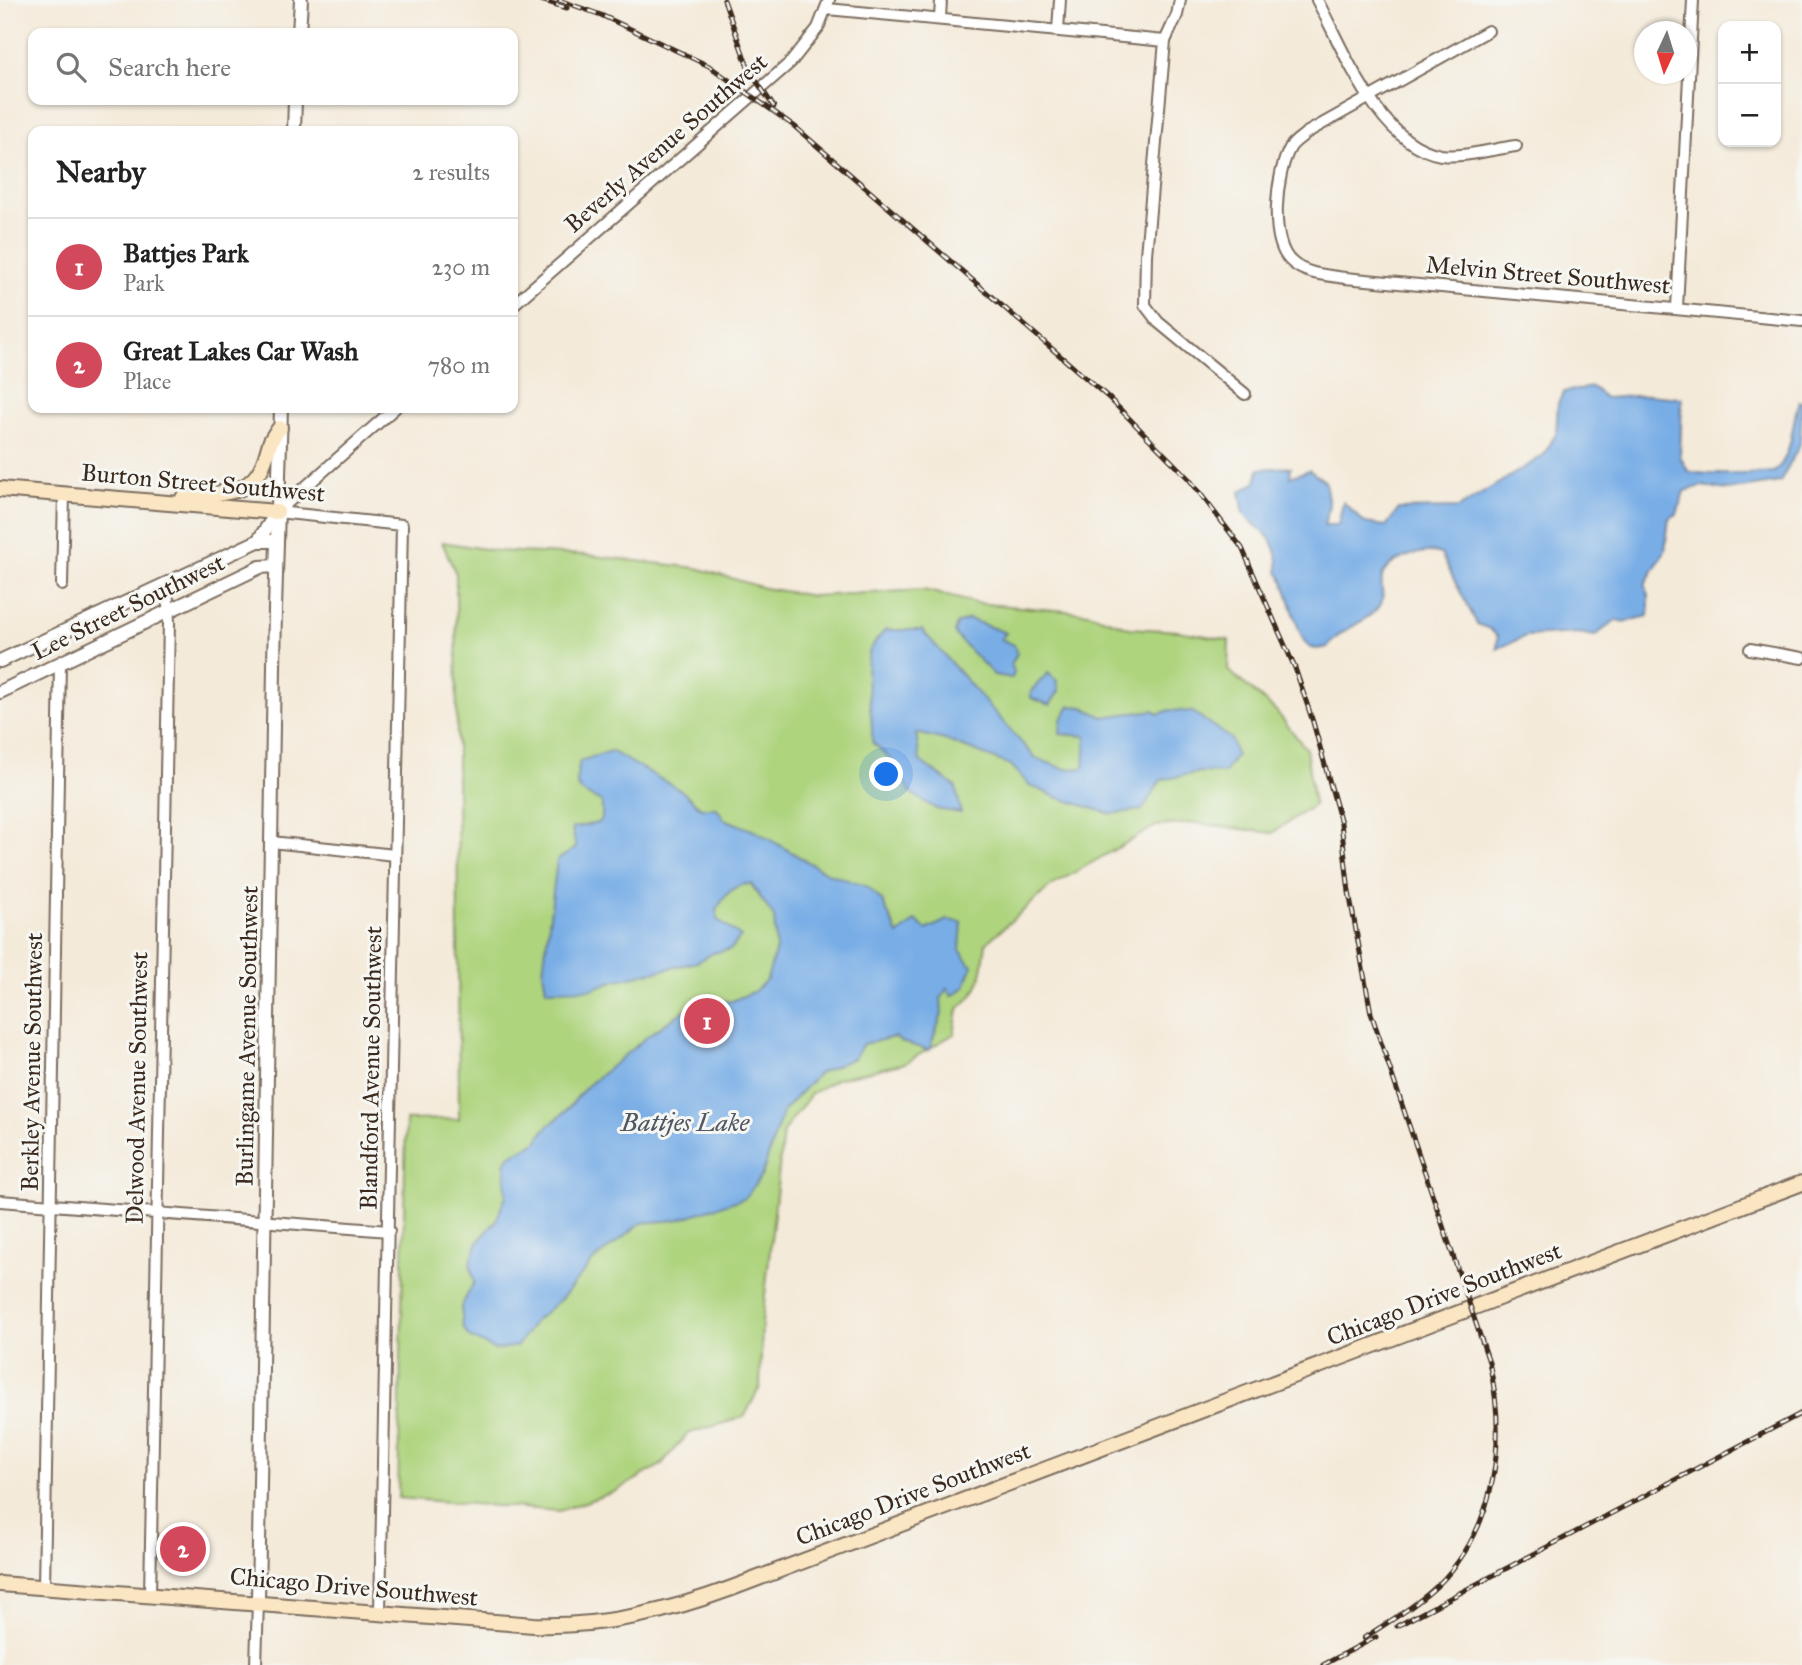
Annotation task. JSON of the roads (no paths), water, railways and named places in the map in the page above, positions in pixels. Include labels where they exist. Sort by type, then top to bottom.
[{"type":"main road","points":[[164,502],[242,489],[260,472],[269,439],[280,428]]},
{"type":"main road","name":"Burton Street Southwest","points":[[0,489],[277,512]]},
{"type":"main road","name":"Chicago Drive Southwest","points":[[0,1584],[561,1625],[616,1621],[672,1609],[1802,1183]]},
{"type":"street","points":[[299,28],[300,0]]},
{"type":"street","points":[[940,18],[941,0]]},
{"type":"street","points":[[1058,30],[1060,0]]},
{"type":"street","points":[[1180,0],[1177,15],[1165,41],[1144,294],[1150,312],[1245,394]]},
{"type":"street","points":[[1317,0],[1370,97],[1393,129],[1424,150],[1443,155],[1516,146]]},
{"type":"street","points":[[1677,308],[1693,0]]},
{"type":"street","points":[[828,4],[1165,41]]},
{"type":"street","name":"Beverly Avenue Southwest","points":[[518,301],[791,62],[806,46],[828,4]]},
{"type":"street","points":[[1370,97],[1488,31]]},
{"type":"street","name":"Melvin Street Southwest","points":[[1370,97],[1306,133],[1291,146],[1278,187],[1278,234],[1292,263],[1310,272],[1345,278],[1802,321]]},
{"type":"street","points":[[294,126],[295,105]]},
{"type":"street","name":"Burlingame Avenue Southwest","points":[[256,1665],[281,413]]},
{"type":"street","points":[[258,541],[277,512],[389,413]]},
{"type":"street","points":[[62,585],[64,494]]},
{"type":"street","name":"Burton Street Southwest","points":[[277,512],[402,525]]},
{"type":"street","name":"Blandford Avenue Southwest","points":[[380,1611],[402,525]]},
{"type":"street","name":"Lee Street Southwest","points":[[0,661],[258,541],[277,541]]},
{"type":"street","name":"Lee Street Southwest","points":[[0,692],[260,567],[276,566]]},
{"type":"street","name":"Delwood Avenue Southwest","points":[[150,1594],[169,612],[166,583]]},
{"type":"street","points":[[1750,649],[1802,658]]},
{"type":"street","name":"Berkley Avenue Southwest","points":[[44,1587],[60,663]]},
{"type":"street","points":[[271,842],[395,855]]},
{"type":"street","points":[[0,1201],[389,1231]]},
{"type":"water","points":[[1592,387],[1606,398],[1647,395],[1682,398],[1680,456],[1688,471],[1695,473],[1774,472],[1781,465],[1789,448],[1799,401],[1802,402],[1800,444],[1780,482],[1727,490],[1702,486],[1684,491],[1677,514],[1669,518],[1665,551],[1645,584],[1649,596],[1649,616],[1623,622],[1616,620],[1595,636],[1578,633],[1526,636],[1497,649],[1498,637],[1490,629],[1477,624],[1441,554],[1428,552],[1403,558],[1389,567],[1382,576],[1382,600],[1378,608],[1339,635],[1328,647],[1313,649],[1306,643],[1278,572],[1278,560],[1273,544],[1244,514],[1240,492],[1256,482],[1259,469],[1291,467],[1290,477],[1309,470],[1325,481],[1329,505],[1324,525],[1338,525],[1343,502],[1365,523],[1386,526],[1399,509],[1458,508],[1543,456],[1556,434],[1558,403],[1564,392]]},
{"type":"water","points":[[969,619],[1006,633],[1001,639],[1014,645],[1017,653],[1011,665],[1014,673],[1012,678],[994,675],[956,636],[954,632],[957,624]]},
{"type":"water","points":[[885,630],[922,630],[1035,758],[1065,769],[1084,768],[1086,736],[1060,734],[1061,720],[1070,706],[1083,707],[1103,717],[1154,710],[1158,714],[1170,710],[1193,712],[1231,739],[1236,755],[1224,773],[1201,772],[1161,780],[1142,810],[1111,814],[1056,797],[1029,785],[1011,765],[945,740],[916,733],[920,761],[956,787],[961,813],[936,809],[911,793],[894,762],[872,742],[867,664],[870,650]]},
{"type":"water","points":[[1048,673],[1057,681],[1059,691],[1050,705],[1031,698],[1031,691]]},
{"type":"water","name":"Battjes Lake","points":[[611,751],[682,791],[701,808],[717,808],[724,819],[757,832],[827,873],[868,887],[882,901],[898,935],[916,920],[926,930],[947,920],[962,922],[960,950],[972,966],[965,987],[952,996],[947,988],[941,999],[942,1014],[929,1050],[901,1042],[895,1037],[863,1044],[854,1058],[819,1073],[783,1111],[762,1175],[745,1198],[677,1220],[641,1223],[592,1262],[562,1298],[535,1321],[517,1346],[495,1350],[469,1337],[463,1327],[461,1307],[474,1282],[470,1263],[478,1242],[496,1221],[506,1196],[505,1164],[509,1156],[537,1142],[544,1130],[566,1111],[585,1088],[649,1035],[695,1003],[732,1001],[755,991],[767,979],[776,949],[774,917],[751,884],[745,884],[730,891],[716,910],[718,920],[741,937],[731,949],[713,953],[697,962],[613,981],[592,989],[546,990],[543,971],[557,860],[576,848],[572,828],[598,823],[602,818],[602,802],[587,795],[577,784],[580,761]]},
{"type":"railway","points":[[541,0],[567,8]]},
{"type":"railway","points":[[559,0],[601,15],[709,66],[794,126],[1109,398],[1189,479],[1242,548],[1295,668],[1313,722],[1341,823],[1349,892],[1371,1013],[1489,1362],[1494,1391],[1497,1421],[1492,1481],[1485,1509],[1473,1537],[1458,1562],[1438,1585],[1411,1607],[1364,1638]]},
{"type":"railway","points":[[724,0],[749,70],[774,107]]},
{"type":"railway","points":[[1397,1626],[1802,1413]]},
{"type":"railway","points":[[1323,1665],[1376,1637]]},
{"type":"place","name":"Battjes Park","points":[[707,1021]]},
{"type":"place","name":"Great Lakes Car Wash","points":[[183,1549]]}]
